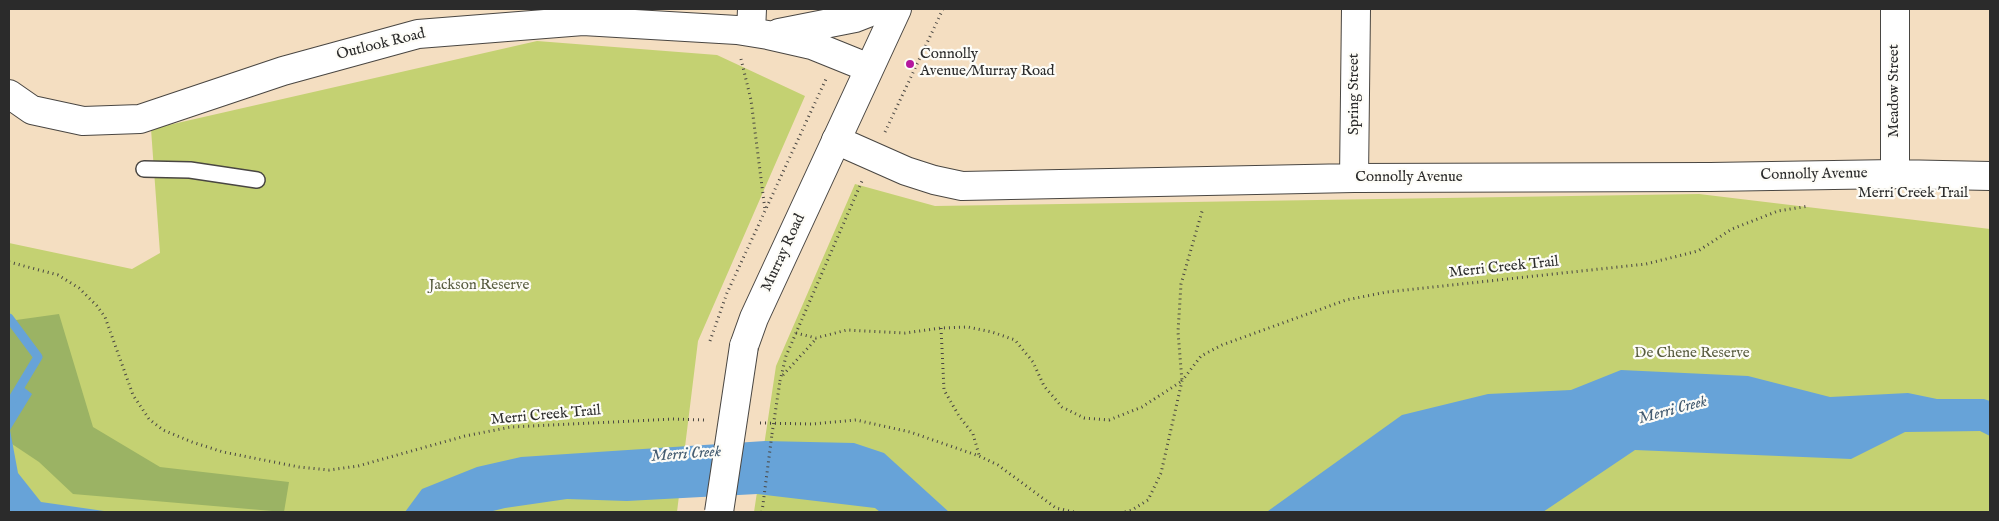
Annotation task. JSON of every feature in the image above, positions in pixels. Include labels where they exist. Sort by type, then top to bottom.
[{"type":"street","name":"Outlook Road","points":[[9,94],[32,110],[84,121],[140,119],[283,70],[418,34],[583,21],[752,26],[855,18],[878,9]]},
{"type":"street","name":"Murray Road","points":[[719,512],[744,346],[754,318],[896,9]]},
{"type":"street","name":"Spring Street","points":[[1354,178],[1356,9]]},
{"type":"street","name":"Meadow Street","points":[[1895,9],[1895,174]]},
{"type":"street","name":"Outlook Road","points":[[752,26],[812,45],[869,68]]},
{"type":"street","name":"Connolly Avenue","points":[[836,140],[906,171],[962,186],[1354,178],[1710,177],[1895,174],[1990,176]]},
{"type":"lane","points":[[144,169],[190,170],[257,180]]},
{"type":"path","points":[[752,26],[739,52],[751,100],[765,211]]},
{"type":"path","points":[[710,341],[728,293],[837,55]]},
{"type":"path","points":[[762,512],[780,381],[786,356],[796,333],[816,338],[847,330],[905,333],[941,328],[968,327],[1015,340],[1033,362],[1044,386],[1062,407],[1084,418],[1109,420],[1142,407],[1182,381],[1178,332],[1181,284],[1210,181]]},
{"type":"path","name":"Merri Creek Trail","points":[[1125,512],[1148,500],[1161,473],[1182,381],[1201,356],[1222,345],[1346,300],[1387,292],[1646,264],[1698,251],[1732,229],[1778,211],[1816,206]]},
{"type":"path","name":"Merri Creek Trail","points":[[9,262],[58,275],[78,288],[97,306],[105,317],[133,394],[149,419],[163,430],[222,452],[308,469],[329,470],[358,466],[465,436],[511,428],[672,419],[708,421]]},
{"type":"path","points":[[941,328],[944,390],[959,416],[973,434],[980,456]]},
{"type":"path","points":[[780,381],[785,370],[816,338]]},
{"type":"path","points":[[754,423],[812,424],[856,420],[910,432],[980,456],[998,465],[1056,508],[1074,512]]},
{"type":"green space","name":"Jackson Reserve","points":[[537,41],[717,55],[805,96],[698,341],[677,512],[9,512],[9,243],[132,269],[160,253],[151,129]]},
{"type":"green space","name":"De Chene Reserve","points":[[855,184],[935,206],[1699,194],[1990,229],[1990,512],[754,512],[776,366]]},
{"type":"green space","points":[[59,314],[93,427],[160,467],[289,482],[284,512],[73,494],[39,462],[9,442],[9,321]]},
{"type":"water","name":"Merri Creek","points":[[1621,370],[1748,376],[1830,397],[1908,393],[1937,399],[1984,399],[1990,401],[1990,436],[1980,431],[1905,432],[1851,459],[1635,450],[1543,512],[1268,511],[1402,415],[1488,394],[1571,390]]},
{"type":"water","points":[[21,385],[32,394],[10,430],[18,473],[41,502],[111,512],[9,512],[9,397]]},
{"type":"water","name":"Merri Creek","points":[[765,441],[854,443],[884,453],[949,512],[880,512],[875,508],[757,494],[627,501],[567,499],[489,512],[405,512],[422,489],[477,467],[521,457]]},
{"type":"waterway","points":[[9,318],[38,357],[9,405]]},
{"type":"place","name":"Connolly Avenue/Murray Road","points":[[910,64]]}]
